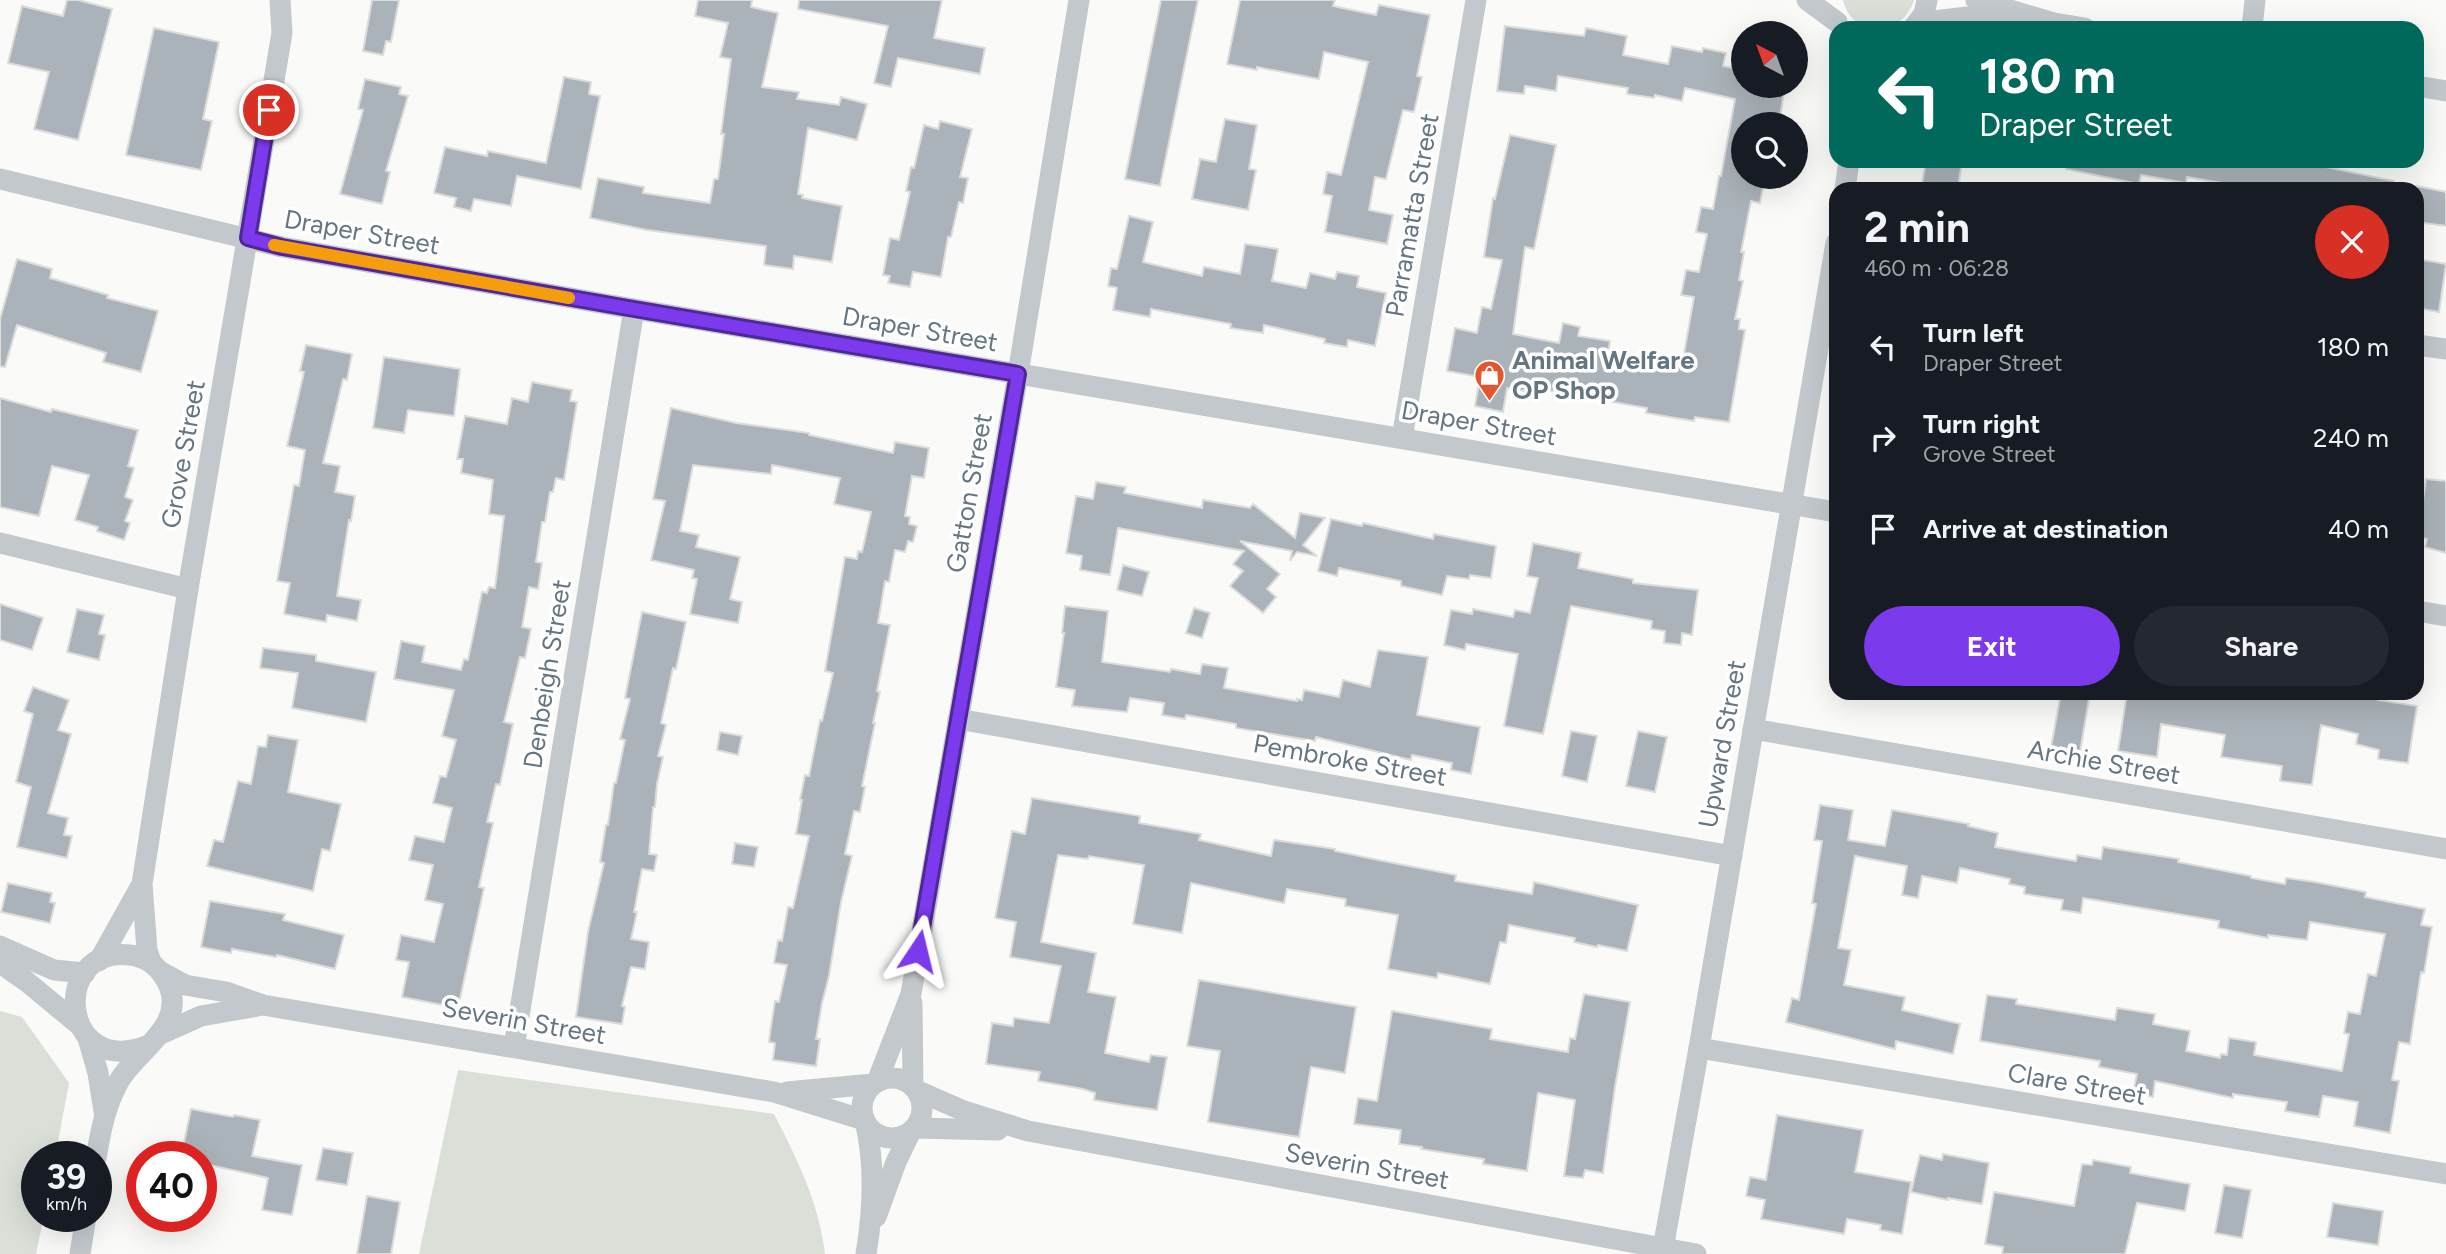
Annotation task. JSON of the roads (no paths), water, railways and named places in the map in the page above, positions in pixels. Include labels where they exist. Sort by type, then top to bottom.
[{"type":"street","name":"Grove Street","points":[[157,968],[147,950],[142,884],[188,589],[282,33],[280,0]]},
{"type":"street","name":"Grove Street","points":[[282,33],[296,0]]},
{"type":"street","name":"Gatton Street","points":[[915,1089],[911,994],[1018,374],[1079,0]]},
{"type":"street","name":"Parramatta Street","points":[[1402,439],[1476,0]]},
{"type":"street","points":[[1807,0],[1835,21]]},
{"type":"street","points":[[1831,0],[1839,21]]},
{"type":"street","points":[[1918,21],[1927,0]]},
{"type":"street","points":[[1976,0],[2046,21]]},
{"type":"street","points":[[2253,21],[2255,0]]},
{"type":"street","points":[[1944,21],[1967,17],[2024,21]]},
{"type":"street","points":[[2424,87],[2446,91]]},
{"type":"street","name":"Draper Street","points":[[0,179],[282,247],[1829,511]]},
{"type":"street","name":"Upward Street","points":[[1662,1251],[1829,285]]},
{"type":"street","name":"Denbeigh Street","points":[[514,1047],[634,309]]},
{"type":"street","points":[[2424,346],[2446,349]]},
{"type":"street","points":[[0,543],[188,589]]},
{"type":"street","points":[[2424,612],[2446,616]]},
{"type":"street","name":"Pembroke Street","points":[[958,719],[1732,856]]},
{"type":"street","name":"Archie Street","points":[[1753,729],[2446,849]]},
{"type":"street","name":"Grove Street","points":[[92,967],[142,884]]},
{"type":"street","points":[[0,946],[54,970],[92,967],[121,954],[136,956],[157,968],[170,988],[172,1003],[169,1020],[120,1080],[104,1111],[99,1141]]},
{"type":"street","points":[[0,963],[43,995],[101,1047],[117,1052],[133,1051],[155,1039]]},
{"type":"street","points":[[92,967],[75,992],[74,1009],[98,1073],[104,1111]]},
{"type":"street","name":"Severin Street","points":[[157,968],[185,985],[226,992],[264,1005],[774,1093],[865,1122]]},
{"type":"street","name":"Gatton Street","points":[[875,1083],[911,994]]},
{"type":"street","name":"Severin Street","points":[[155,1039],[201,1016],[264,1005]]},
{"type":"street","name":"Clare Street","points":[[1699,1048],[2446,1174]]},
{"type":"street","points":[[866,1254],[870,1232],[872,1149],[862,1110],[863,1100],[875,1083],[896,1078],[915,1089],[922,1109],[896,1162],[870,1232]]},
{"type":"street","name":"Severin Street","points":[[774,1093],[875,1083]]},
{"type":"street","name":"Severin Street","points":[[915,1089],[964,1111],[1028,1131],[1662,1251],[1696,1254]]},
{"type":"street","points":[[865,1122],[873,1132],[887,1138],[897,1138],[913,1129]]},
{"type":"street","name":"Severin Street","points":[[913,1129],[1028,1131]]},
{"type":"street","points":[[80,1254],[83,1232]]},
{"type":"place","name":"Animal Welfare OP Shop","points":[[1489,402]]}]
